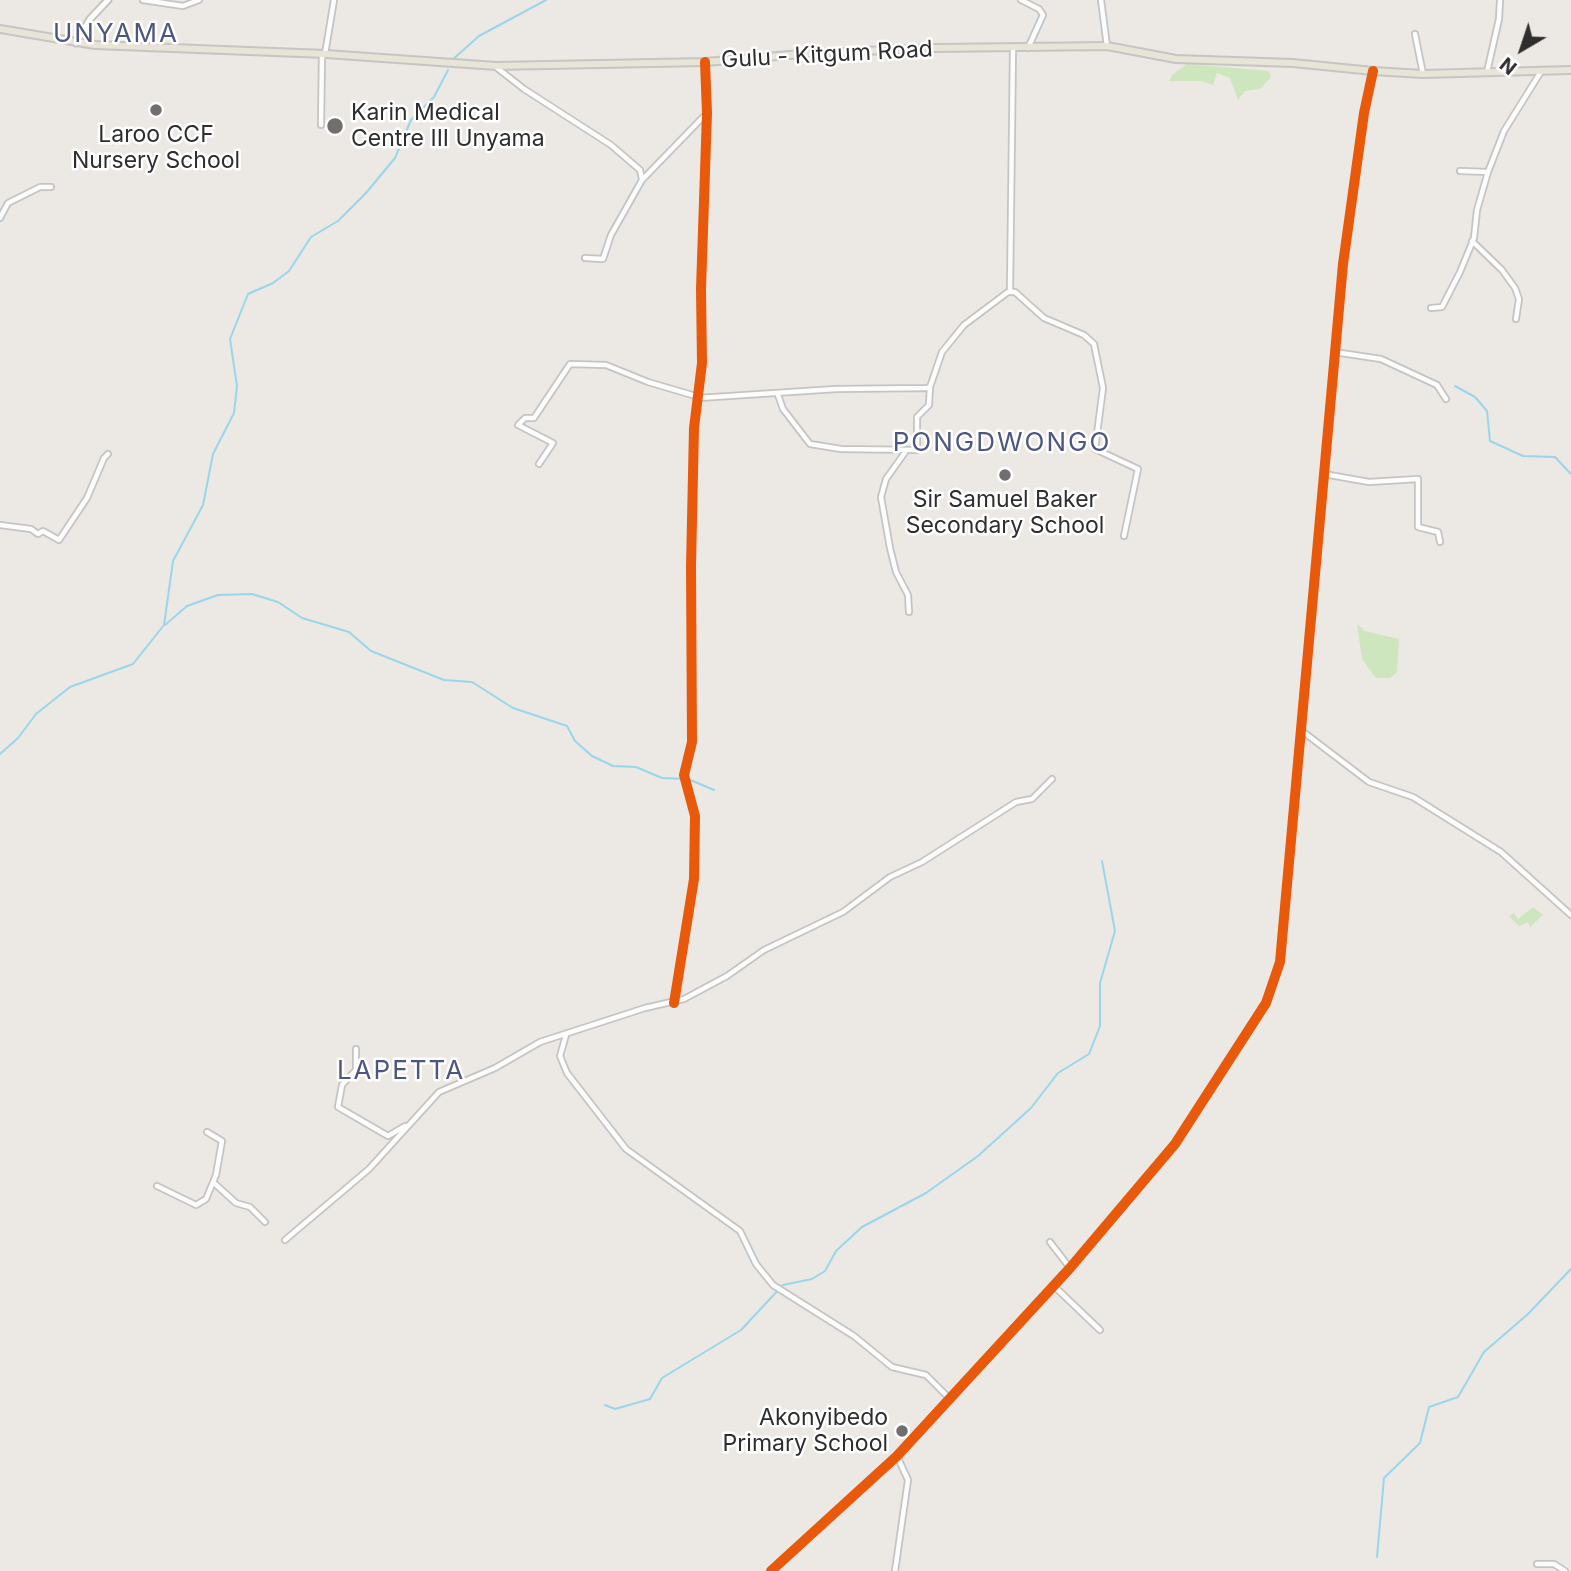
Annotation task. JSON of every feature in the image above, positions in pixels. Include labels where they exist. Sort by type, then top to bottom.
[{"type":"main road","name":"Gulu - Kitgum Road","points":[[0,29],[76,43],[323,54],[496,66],[705,62],[814,52],[1107,46],[1176,59],[1293,63],[1423,74],[1571,70]]},
{"type":"street","points":[[76,43],[90,19],[108,0]]},
{"type":"street","points":[[143,0],[183,6],[199,0]]},
{"type":"street","points":[[321,125],[323,54],[334,0]]},
{"type":"street","points":[[1021,0],[1039,9],[1043,15],[1028,49]]},
{"type":"street","points":[[1101,0],[1107,46]]},
{"type":"street","points":[[1487,72],[1499,19],[1500,0]]},
{"type":"street","points":[[1415,34],[1423,74]]},
{"type":"street","points":[[1010,291],[1013,48]]},
{"type":"street","points":[[674,1003],[694,879],[695,816],[684,775],[692,742],[691,554],[694,428],[699,397],[707,113],[705,62]]},
{"type":"street","points":[[496,66],[524,89],[611,145],[640,170],[642,180]]},
{"type":"street","points":[[1431,308],[1442,307],[1472,241],[1477,210],[1488,172],[1509,121],[1537,83],[1543,69]]},
{"type":"street","points":[[771,1571],[897,1456],[1070,1268],[1175,1144],[1266,1003],[1280,962],[1334,352],[1352,192],[1373,71]]},
{"type":"street","points":[[585,258],[603,259],[611,235],[642,180],[707,113]]},
{"type":"street","points":[[1460,171],[1488,172]]},
{"type":"street","points":[[0,218],[8,203],[40,187],[51,187]]},
{"type":"street","points":[[1472,241],[1502,270],[1515,288],[1519,299],[1516,319]]},
{"type":"street","points":[[778,395],[783,409],[810,444],[836,449],[917,450],[917,417],[929,405],[930,387],[942,352],[964,325],[1010,291]]},
{"type":"street","points":[[1010,291],[1044,318],[1084,335],[1094,344],[1103,388],[1096,450],[1138,469],[1124,536]]},
{"type":"street","points":[[1334,352],[1381,359],[1437,385],[1446,399]]},
{"type":"street","points":[[539,464],[553,443],[519,425],[526,418],[534,418],[570,364],[606,365],[648,382],[699,397],[778,395],[836,389],[917,390],[930,387]]},
{"type":"street","points":[[906,450],[886,479],[881,497],[896,572],[908,595],[909,612]]},
{"type":"street","points":[[0,525],[31,529],[37,534],[43,530],[59,540],[87,498],[108,454]]},
{"type":"street","points":[[1324,474],[1369,482],[1418,479],[1418,527],[1438,532],[1440,542]]},
{"type":"street","points":[[1301,731],[1369,782],[1413,797],[1501,852],[1571,915]]},
{"type":"street","points":[[285,1240],[369,1169],[439,1092],[495,1068],[540,1042],[645,1008],[674,1003],[727,976],[764,950],[842,912],[890,877],[922,862],[1016,802],[1032,799],[1052,779]]},
{"type":"street","points":[[566,1035],[560,1056],[567,1073],[624,1146],[740,1231],[757,1264],[773,1284],[787,1295],[854,1336],[892,1367],[926,1375],[950,1399]]},
{"type":"street","points":[[356,1049],[356,1070],[342,1085],[338,1107],[388,1136],[409,1124]]},
{"type":"street","points":[[157,1186],[177,1194],[185,1201],[199,1205],[206,1199],[213,1182],[222,1141],[207,1132]]},
{"type":"street","points":[[213,1182],[236,1203],[250,1207],[265,1222]]},
{"type":"street","points":[[1050,1242],[1070,1268]]},
{"type":"street","points":[[1054,1286],[1100,1330]]},
{"type":"street","points":[[895,1571],[908,1480],[897,1456]]},
{"type":"street","points":[[1537,1564],[1554,1564],[1565,1571]]},
{"type":"green space","points":[[1187,64],[1269,71],[1271,77],[1260,89],[1245,91],[1238,100],[1230,78],[1217,73],[1213,85],[1201,81],[1169,81],[1173,74]]},
{"type":"green space","points":[[1357,624],[1365,631],[1399,639],[1397,672],[1390,678],[1376,678],[1362,659]]},
{"type":"green space","points":[[1533,907],[1543,915],[1530,927],[1528,922],[1519,926],[1509,916],[1514,913],[1518,919]]},
{"type":"waterway","points":[[451,61],[479,36],[546,0]]},
{"type":"waterway","points":[[0,754],[18,738],[36,714],[70,687],[133,664],[164,625],[173,561],[203,505],[213,454],[234,413],[237,386],[230,339],[248,294],[273,283],[289,271],[311,237],[338,221],[366,193],[395,158],[411,120],[434,97],[448,70]]},
{"type":"waterway","points":[[1455,386],[1475,397],[1487,411],[1490,441],[1523,456],[1555,457],[1571,474]]},
{"type":"waterway","points":[[165,625],[187,606],[218,595],[252,594],[278,602],[302,618],[349,632],[371,651],[444,680],[472,682],[513,708],[567,726],[575,741],[592,756],[613,766],[636,767],[662,778],[688,779],[714,790]]},
{"type":"waterway","points":[[605,1405],[615,1409],[650,1399],[662,1378],[741,1330],[783,1285],[812,1279],[825,1271],[836,1251],[862,1227],[926,1193],[978,1156],[1031,1108],[1058,1073],[1089,1054],[1100,1026],[1100,983],[1115,931],[1102,861]]},
{"type":"waterway","points":[[1377,1557],[1384,1478],[1420,1443],[1429,1407],[1458,1397],[1484,1352],[1528,1314],[1571,1269]]},
{"type":"cycle path","points":[[674,1003],[694,879],[695,816],[684,775],[692,742],[691,566],[694,428],[702,363],[701,289],[707,113],[705,62]]},
{"type":"cycle path","points":[[771,1571],[897,1456],[1070,1268],[1175,1144],[1266,1003],[1280,962],[1343,264],[1364,113],[1373,71]]},
{"type":"place","name":"Laroo CCF Nursery School","points":[[156,110]]},
{"type":"place","name":"Karin Medical Centre III Unyama","points":[[335,126]]},
{"type":"place","name":"Sir Samuel Baker Secondary School","points":[[1005,475]]},
{"type":"place","name":"Akonyibedo Primary School","points":[[902,1431]]},
{"type":"district","name":"UNYAMA","points":[[116,34]]},
{"type":"district","name":"PONGDWONGO","points":[[1002,443]]},
{"type":"district","name":"LAPETTA","points":[[401,1071]]}]
